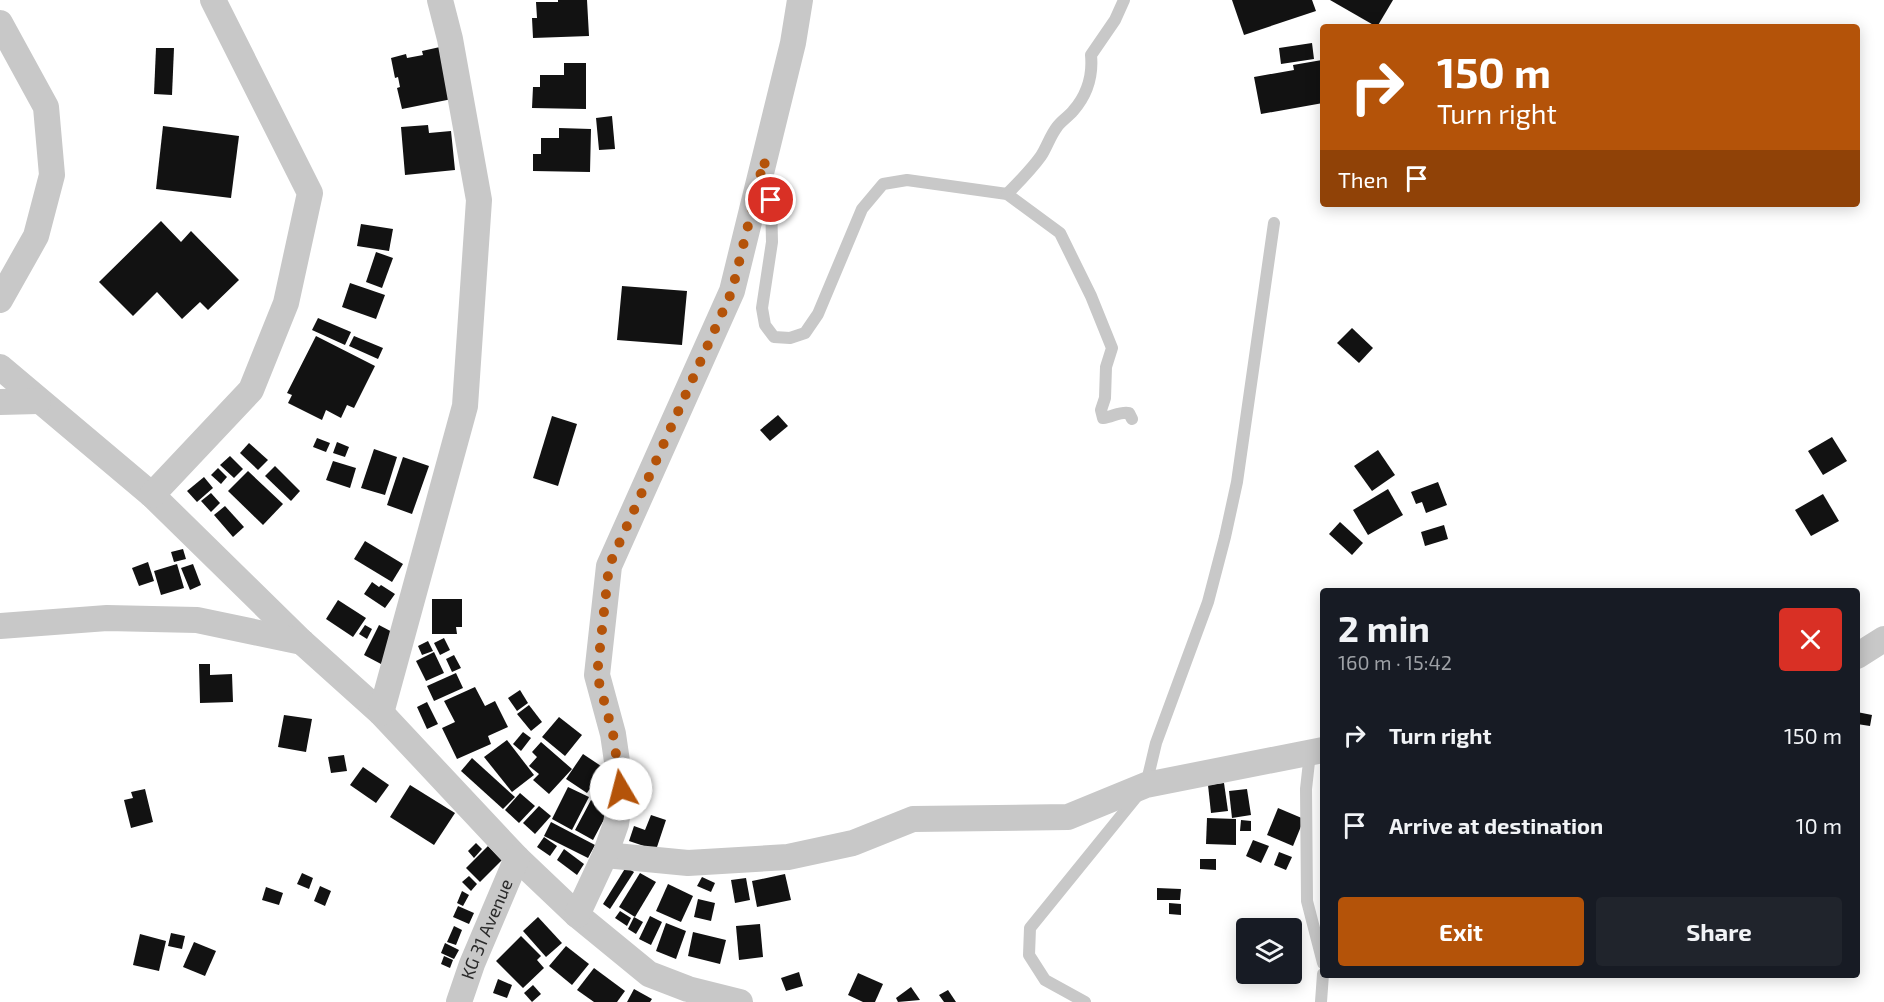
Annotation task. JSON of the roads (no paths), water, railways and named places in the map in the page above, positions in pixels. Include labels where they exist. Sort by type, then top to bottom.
[{"type":"street","points":[[152,495],[251,390],[286,303],[310,193],[213,0]]},
{"type":"street","points":[[381,712],[465,406],[479,200],[450,39],[440,0]]},
{"type":"street","points":[[577,915],[605,855],[616,824],[621,789],[613,734],[597,675],[609,566],[732,291],[793,43],[800,0]]},
{"type":"street","points":[[0,23],[46,107],[52,175],[36,236],[0,300]]},
{"type":"street","points":[[0,367],[152,495],[302,642],[381,712],[517,858],[577,915],[649,974],[713,999],[740,1002]]},
{"type":"street","points":[[0,402],[38,401]]},
{"type":"street","points":[[0,626],[106,618],[196,620],[302,642]]},
{"type":"street","points":[[1860,654],[1884,639]]},
{"type":"street","points":[[605,855],[688,863],[788,857],[853,843],[913,819],[1068,817],[1146,785],[1316,751]]},
{"type":"street","name":"KG 31 Avenue","points":[[459,1002],[472,964],[517,858]]},
{"type":"lane","points":[[1008,195],[1030,171],[1056,128],[1083,97],[1089,84],[1092,68],[1090,56],[1115,20],[1124,0]]},
{"type":"lane","points":[[764,160],[771,200],[772,242],[762,308],[765,325],[774,337],[790,338],[806,333],[818,314],[862,209],[883,184],[907,180],[1008,195],[1060,233],[1091,296],[1112,348],[1106,367],[1105,398],[1101,410],[1103,418],[1129,412],[1132,419]]},
{"type":"lane","points":[[1085,1002],[1045,980],[1029,955],[1030,928],[1146,785],[1156,743],[1208,602],[1225,537],[1237,482],[1274,223]]},
{"type":"lane","points":[[1316,751],[1306,789],[1307,901],[1320,951]]},
{"type":"lane","points":[[1320,1002],[1323,978]]}]
